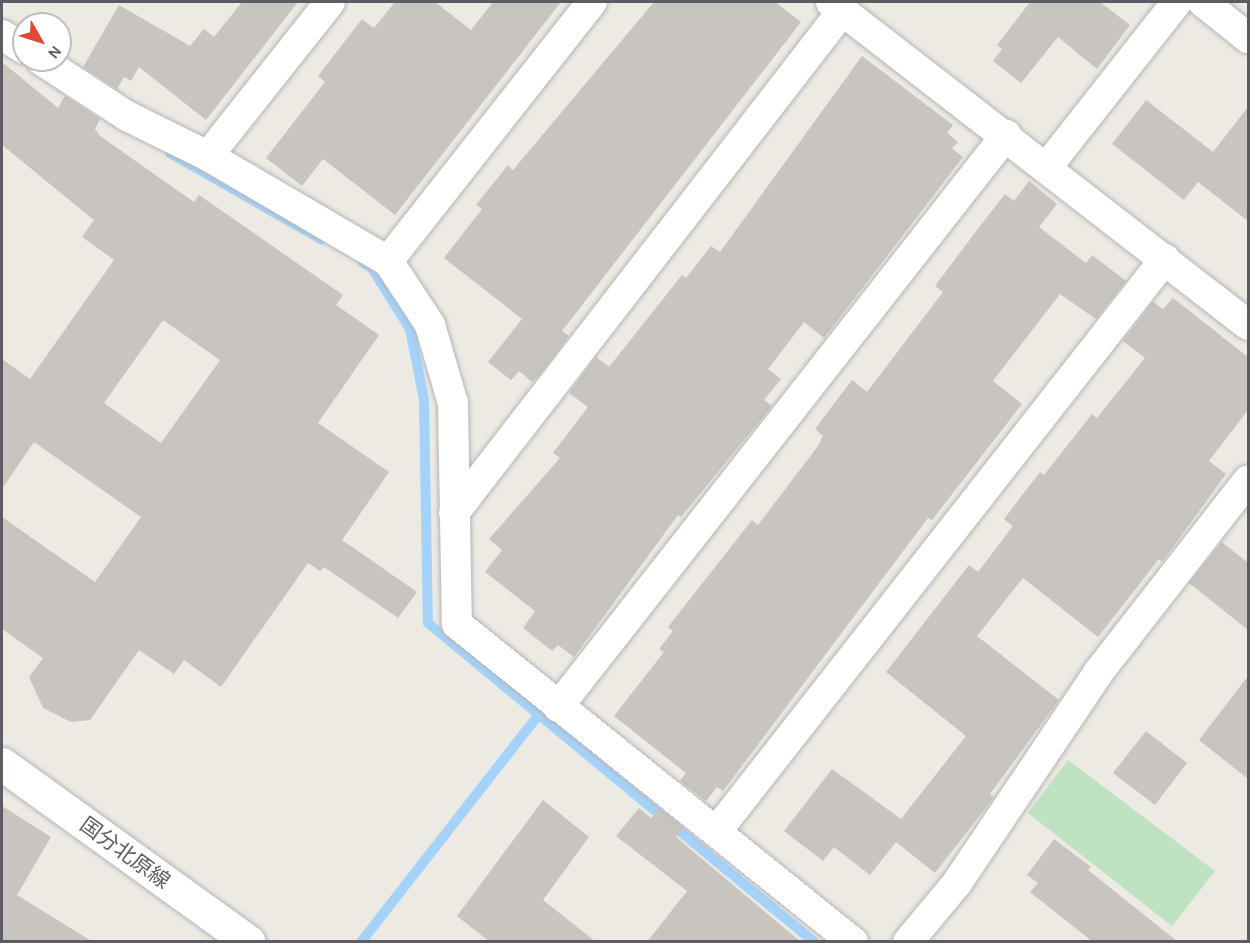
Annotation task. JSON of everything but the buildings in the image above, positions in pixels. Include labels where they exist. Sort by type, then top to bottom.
[{"type":"street","points":[[208,156],[330,2]]},
{"type":"street","points":[[388,261],[592,2]]},
{"type":"street","points":[[1047,167],[1177,2]]},
{"type":"street","points":[[1203,2],[1248,38]]},
{"type":"street","points":[[454,513],[837,6],[1248,325]]},
{"type":"street","points":[[59,72],[127,116],[208,156],[388,261],[430,325],[453,403],[457,624],[853,942]]},
{"type":"street","points":[[558,706],[1006,135]]},
{"type":"street","points":[[716,832],[1165,259]]},
{"type":"street","points":[[908,942],[957,883],[1098,673],[1248,480]]},
{"type":"street","name":"国分北原線","points":[[2,764],[245,940]]},
{"type":"green space","points":[[1068,760],[1215,871],[1172,926],[1028,813]]},
{"type":"waterway","points":[[170,153],[321,239]]},
{"type":"waterway","points":[[363,263],[372,268],[410,329],[424,400],[428,623],[814,942]]},
{"type":"waterway","points":[[361,942],[539,714]]}]
